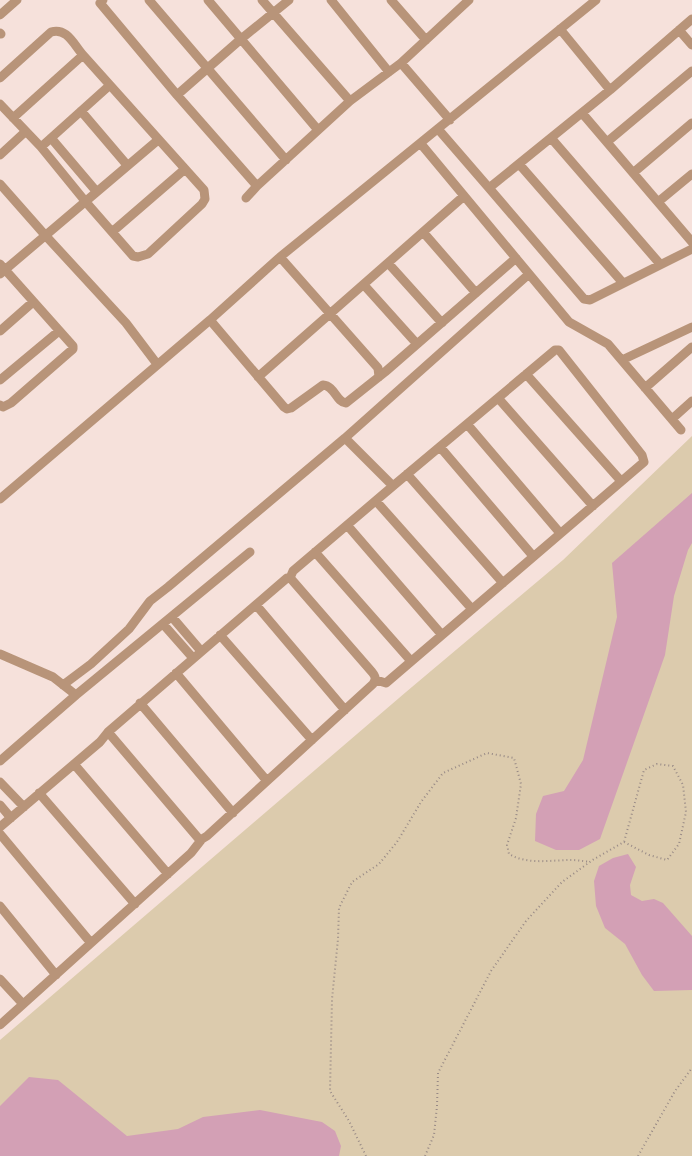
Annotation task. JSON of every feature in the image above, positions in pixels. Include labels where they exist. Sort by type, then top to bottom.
[{"type":"street","points":[[0,15],[17,0]]},
{"type":"street","points":[[103,0],[100,3],[177,95],[257,186]]},
{"type":"street","points":[[149,0],[286,160]]},
{"type":"street","points":[[208,0],[318,130]]},
{"type":"street","points":[[262,0],[350,101]]},
{"type":"street","points":[[177,95],[241,39],[289,0]]},
{"type":"street","points":[[330,0],[389,72]]},
{"type":"street","points":[[391,0],[426,40]]},
{"type":"street","points":[[246,198],[257,186],[350,101],[401,63],[426,40],[459,3],[469,0]]},
{"type":"street","points":[[0,499],[210,320],[280,257],[421,144],[596,0]]},
{"type":"street","points":[[489,188],[610,90],[692,19]]},
{"type":"street","points":[[560,30],[610,90]]},
{"type":"street","points":[[680,30],[692,45]]},
{"type":"street","points":[[0,78],[51,32],[55,31],[65,33],[158,140],[204,190],[205,199],[202,204],[148,254],[138,257],[133,256],[85,201],[41,147],[25,132],[0,104]]},
{"type":"street","points":[[13,118],[83,55]]},
{"type":"street","points":[[401,63],[450,120]]},
{"type":"street","points":[[608,142],[692,71]]},
{"type":"street","points":[[41,147],[110,85]]},
{"type":"street","points":[[81,111],[127,165]]},
{"type":"street","points":[[582,113],[692,242]]},
{"type":"street","points":[[633,173],[692,123]]},
{"type":"street","points":[[438,129],[584,299],[590,300],[692,249]]},
{"type":"street","points":[[0,155],[25,132]]},
{"type":"street","points":[[51,138],[96,191]]},
{"type":"street","points":[[551,138],[660,264]]},
{"type":"street","points":[[0,405],[3,407],[10,403],[73,349],[59,331],[2,269],[158,140]]},
{"type":"street","points":[[421,144],[569,322],[608,344],[681,430]]},
{"type":"street","points":[[518,164],[623,283]]},
{"type":"street","points":[[112,232],[184,169]]},
{"type":"street","points":[[658,202],[692,174]]},
{"type":"street","points":[[0,184],[44,235],[126,323],[157,364]]},
{"type":"street","points":[[258,377],[464,196]]},
{"type":"street","points":[[423,232],[476,293]]},
{"type":"street","points":[[280,257],[378,368],[379,377]]},
{"type":"street","points":[[210,320],[258,377],[287,408],[291,408],[324,385],[329,386],[342,402],[346,403],[379,377],[516,258]]},
{"type":"street","points":[[388,263],[442,322]]},
{"type":"street","points":[[63,685],[91,664],[129,629],[150,601],[345,438],[530,274]]},
{"type":"street","points":[[364,285],[417,344]]},
{"type":"street","points":[[0,331],[33,302]]},
{"type":"street","points":[[622,360],[692,327]]},
{"type":"street","points":[[0,380],[59,331]]},
{"type":"street","points":[[645,388],[692,347]]},
{"type":"street","points":[[290,578],[292,571],[526,374],[555,350],[559,350],[642,455],[644,462],[386,683],[376,680]]},
{"type":"street","points":[[526,374],[621,481]]},
{"type":"street","points":[[498,398],[593,506]]},
{"type":"street","points":[[672,420],[692,401]]},
{"type":"street","points":[[467,424],[560,533]]},
{"type":"street","points":[[345,438],[393,486]]},
{"type":"street","points":[[440,447],[533,556]]},
{"type":"street","points":[[407,474],[503,583]]},
{"type":"street","points":[[376,501],[472,609]]},
{"type":"street","points":[[347,525],[442,635]]},
{"type":"street","points":[[0,761],[76,695],[250,552]]},
{"type":"street","points":[[315,552],[411,661]]},
{"type":"street","points":[[0,827],[100,742],[108,732],[140,703],[287,578],[290,578]]},
{"type":"street","points":[[290,578],[372,672],[376,680]]},
{"type":"street","points":[[256,605],[345,710]]},
{"type":"street","points":[[172,617],[201,651]]},
{"type":"street","points":[[163,624],[193,658]]},
{"type":"street","points":[[220,635],[312,740]]},
{"type":"street","points":[[0,654],[53,677],[76,695]]},
{"type":"street","points":[[176,673],[268,781]]},
{"type":"street","points":[[0,1025],[191,853],[202,839],[268,781],[376,680]]},
{"type":"street","points":[[140,703],[233,812]]},
{"type":"street","points":[[108,732],[195,836],[202,839]]},
{"type":"street","points":[[74,764],[168,874]]},
{"type":"street","points":[[0,782],[24,807]]},
{"type":"street","points":[[39,793],[135,904]]},
{"type":"street","points":[[0,806],[11,818]]},
{"type":"street","points":[[0,834],[91,943]]},
{"type":"street","points":[[0,906],[56,975]]},
{"type":"street","points":[[0,979],[23,1004]]},
{"type":"path","points":[[366,1156],[348,1121],[330,1091],[332,999],[338,939],[339,908],[352,882],[379,864],[397,842],[421,802],[443,773],[487,753],[514,758],[521,784],[516,818],[507,845],[510,854],[517,859],[543,861],[572,860],[590,862]]},
{"type":"path","points":[[424,1156],[434,1135],[438,1072],[491,971],[526,921],[562,882],[590,862],[624,842],[644,770],[657,764],[673,766],[683,785],[686,812],[679,844],[667,860],[649,855],[624,842]]},
{"type":"path","points":[[638,1156],[675,1091],[692,1068]]},
{"type":"shaded area","points":[[692,436],[692,1156],[0,1156],[0,1040],[406,692],[563,560]]},
{"type":"shaded area","points":[[692,493],[692,543],[688,550],[674,596],[665,655],[600,839],[579,850],[556,850],[535,841],[536,814],[543,796],[564,791],[583,760],[617,617],[612,563]]},
{"type":"shaded area","points":[[628,854],[636,867],[630,885],[631,895],[642,901],[654,899],[663,903],[692,936],[692,990],[654,991],[642,975],[625,944],[605,928],[596,906],[594,881],[599,866],[613,858]]},
{"type":"shaded area","points":[[29,1077],[58,1080],[127,1136],[178,1129],[203,1117],[260,1110],[322,1122],[335,1131],[341,1146],[339,1156],[0,1156],[0,1106]]}]
